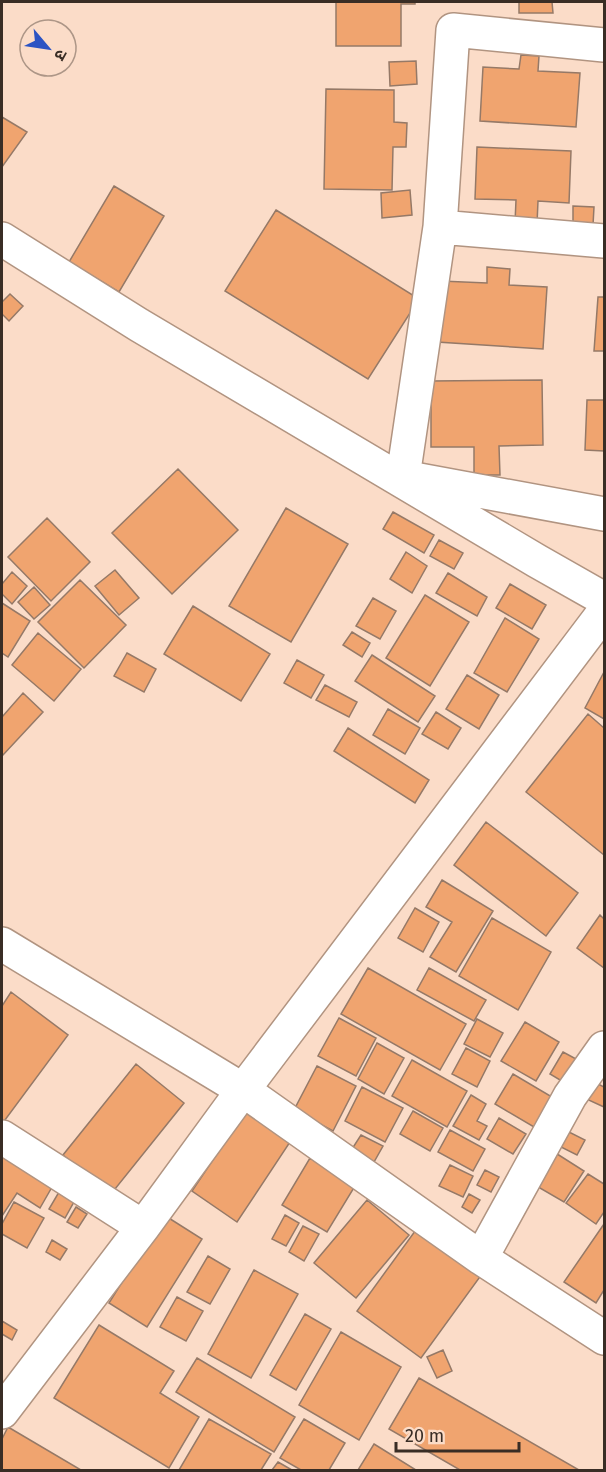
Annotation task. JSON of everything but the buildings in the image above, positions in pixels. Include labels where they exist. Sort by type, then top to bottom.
[{"type":"street","points":[[604,45],[453,30],[440,227],[403,477],[604,514]]},
{"type":"street","points":[[440,227],[604,241]]},
{"type":"street","points":[[2,239],[139,325],[604,599]]},
{"type":"street","points":[[2,1412],[604,612]]},
{"type":"street","points":[[2,944],[243,1090],[481,1258],[604,1338]]},
{"type":"street","points":[[481,1258],[570,1096],[604,1048]]},
{"type":"street","points":[[2,1137],[143,1227]]}]
